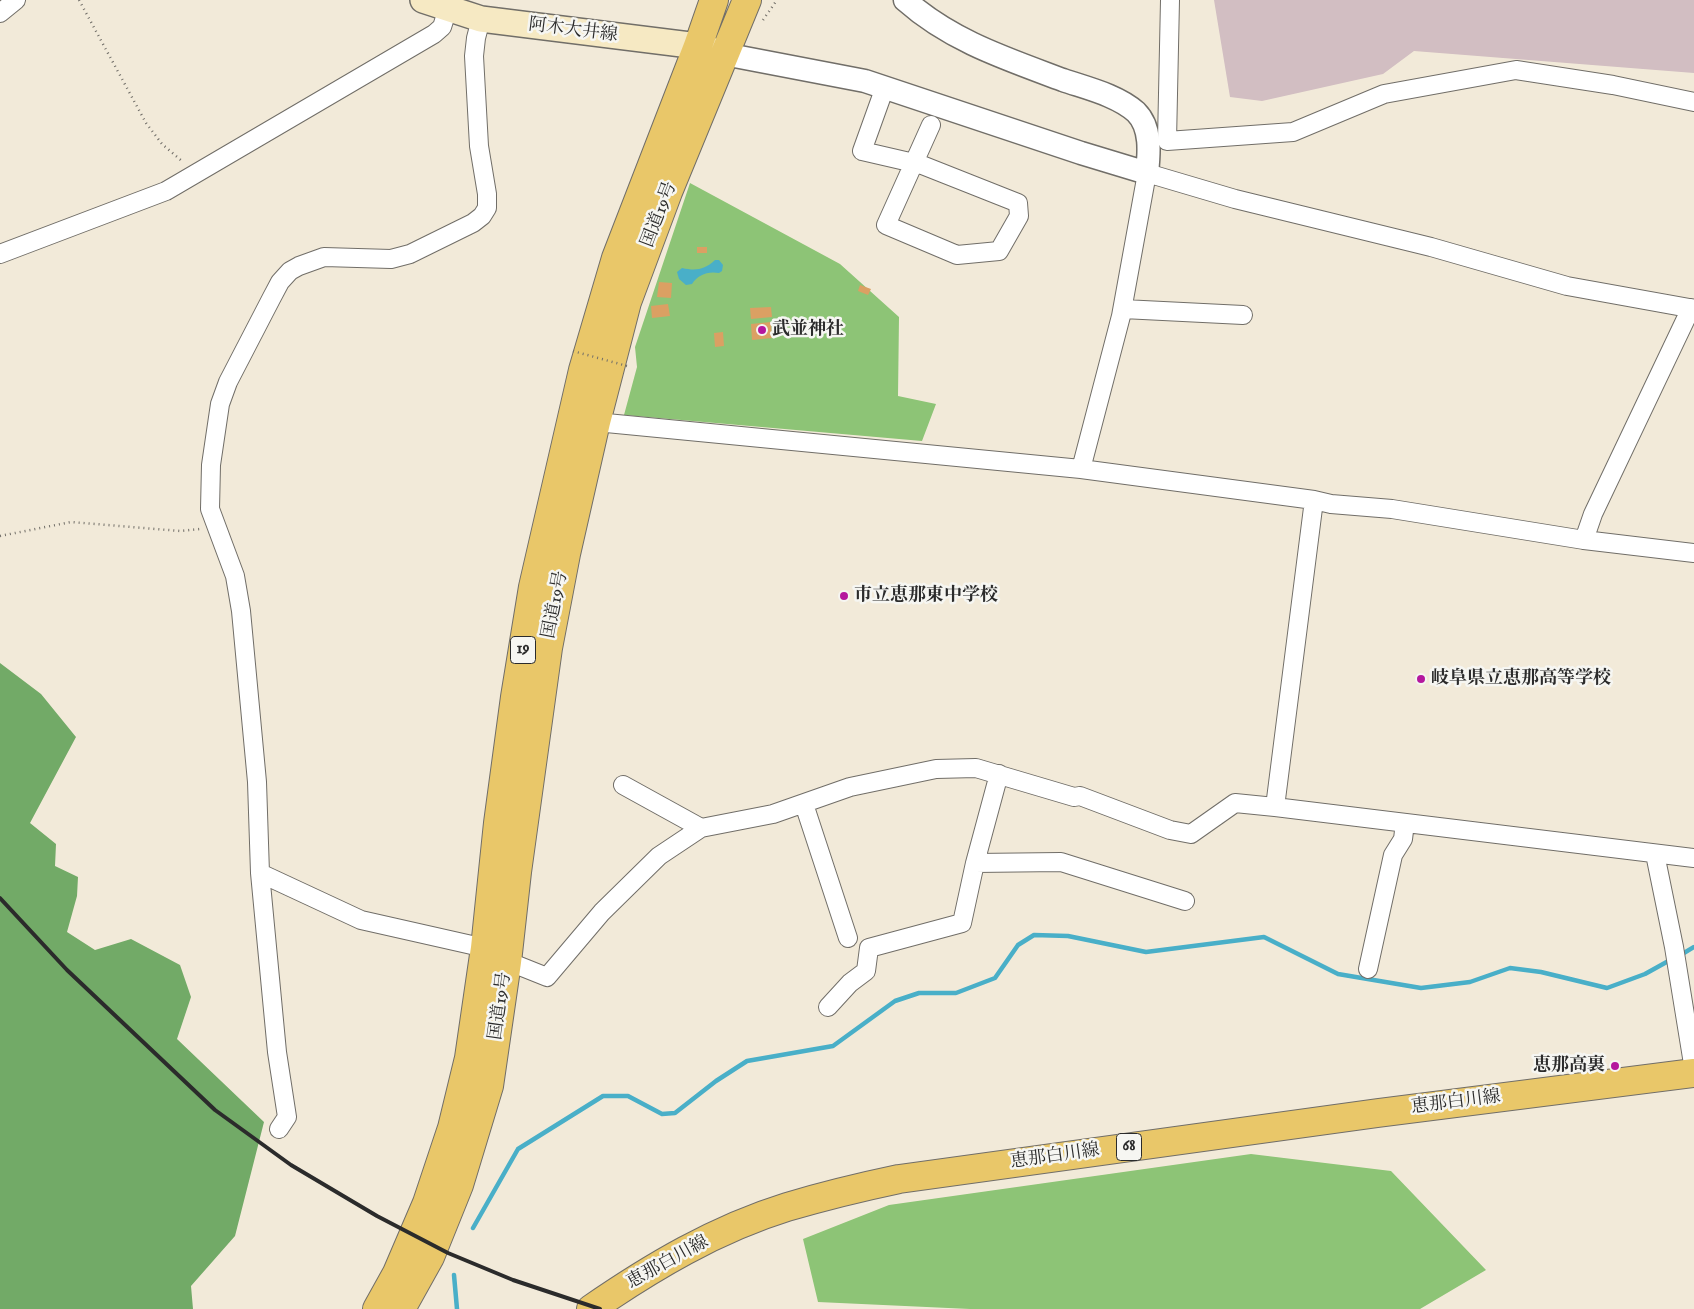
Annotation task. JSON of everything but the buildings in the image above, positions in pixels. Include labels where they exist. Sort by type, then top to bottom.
[{"type":"main road","name":"阿木大井線","points":[[423,0],[481,19],[698,46],[724,54]]},
{"type":"main road","name":"国道19号","points":[[378,1309],[398,1273],[427,1203],[452,1128],[468,1058],[485,948],[498,823],[515,696],[533,587],[584,370],[616,258],[714,0]]},
{"type":"main road","name":"国道19号","points":[[401,1309],[430,1257],[459,1185],[489,1086],[548,648],[566,554],[596,422],[628,302],[668,192],[747,0]]},
{"type":"main road","name":"恵那白川線","points":[[591,1309],[673,1256],[736,1227],[786,1207],[899,1179],[1378,1113],[1694,1072]]},
{"type":"street","points":[[0,13],[16,0]]},
{"type":"street","points":[[905,0],[941,27],[974,45],[1107,96],[1127,106],[1138,116],[1147,134],[1150,153],[1123,309],[1081,469]]},
{"type":"street","points":[[1170,0],[1166,141],[1293,132],[1384,94],[1516,70],[1613,85],[1694,102]]},
{"type":"street","points":[[0,254],[166,191],[434,34],[442,27],[448,8]]},
{"type":"street","points":[[279,1129],[287,1117],[277,1052],[260,873],[257,782],[241,610],[235,576],[210,509],[210,465],[220,404],[228,382],[280,282],[290,271],[324,257],[392,259],[410,254],[473,223],[482,216],[487,208],[487,194],[479,146],[474,56],[481,19]]},
{"type":"street","points":[[724,54],[865,80],[1081,154],[1235,199],[1431,247],[1567,286],[1692,309],[1593,514],[1584,540]]},
{"type":"street","points":[[885,87],[862,151],[914,163],[1018,203],[1019,216],[999,251],[957,255],[886,225],[914,163],[931,125]]},
{"type":"street","points":[[1123,309],[1243,315]]},
{"type":"street","points":[[596,422],[1081,469],[1314,500],[1331,504],[1392,509],[1584,540],[1694,554]]},
{"type":"street","points":[[1275,807],[1314,500]]},
{"type":"street","points":[[507,962],[547,977],[602,912],[659,856],[701,828],[773,814],[850,787],[936,769],[976,768],[1074,796],[1080,796],[1170,830],[1191,834],[1235,803],[1694,858]]},
{"type":"street","points":[[828,1007],[850,984],[866,971],[869,948],[962,923],[975,863],[999,774]]},
{"type":"street","points":[[623,785],[701,828]]},
{"type":"street","points":[[804,804],[848,938]]},
{"type":"street","points":[[1368,969],[1393,855],[1403,839],[1405,823]]},
{"type":"street","points":[[1655,854],[1674,946],[1694,1072]]},
{"type":"street","points":[[975,863],[1061,862],[1185,901]]},
{"type":"street","points":[[260,873],[361,920],[485,948]]},
{"type":"path","points":[[79,0],[150,129],[162,144],[189,167],[194,174]]},
{"type":"path","points":[[573,351],[627,366]]},
{"type":"path","points":[[0,536],[71,522],[180,532],[217,526]]},
{"type":"shaded area","points":[[1214,0],[1694,0],[1694,73],[1414,51],[1383,74],[1262,101],[1230,97]]},
{"type":"green space","points":[[690,183],[840,264],[899,317],[898,396],[936,404],[922,441],[624,415],[637,367],[635,347]]},
{"type":"green space","points":[[0,663],[41,694],[76,737],[30,823],[56,844],[55,866],[78,877],[77,896],[67,932],[95,950],[131,939],[180,965],[191,997],[177,1039],[264,1122],[235,1236],[191,1286],[193,1309],[0,1309]]},
{"type":"green space","points":[[1251,1154],[1391,1171],[1486,1270],[1420,1309],[970,1309],[818,1302],[803,1239],[889,1205]]},
{"type":"water","points":[[715,260],[719,260],[723,265],[722,271],[719,273],[703,274],[692,284],[686,285],[679,279],[677,272],[682,268],[700,269]]},
{"type":"waterway","points":[[473,1228],[518,1149],[603,1096],[628,1096],[662,1114],[675,1113],[716,1081],[747,1061],[833,1046],[895,1001],[919,993],[956,993],[995,978],[1018,945],[1034,935],[1068,936],[1146,952],[1264,937],[1338,974],[1421,988],[1470,982],[1510,968],[1541,972],[1607,988],[1645,974],[1672,959]]},
{"type":"waterway","points":[[1679,956],[1694,947]]},
{"type":"waterway","points":[[454,1275],[457,1309]]},
{"type":"railway","points":[[0,898],[67,970],[215,1110],[291,1165],[377,1216],[448,1253],[513,1280],[600,1309]]},
{"type":"place","name":"武並神社","points":[[762,330]]},
{"type":"place","name":"市立恵那東中学校","points":[[844,596]]},
{"type":"place","name":"岐阜県立恵那高等学校","points":[[1421,679]]},
{"type":"place","name":"恵那高裏","points":[[1615,1066]]}]
